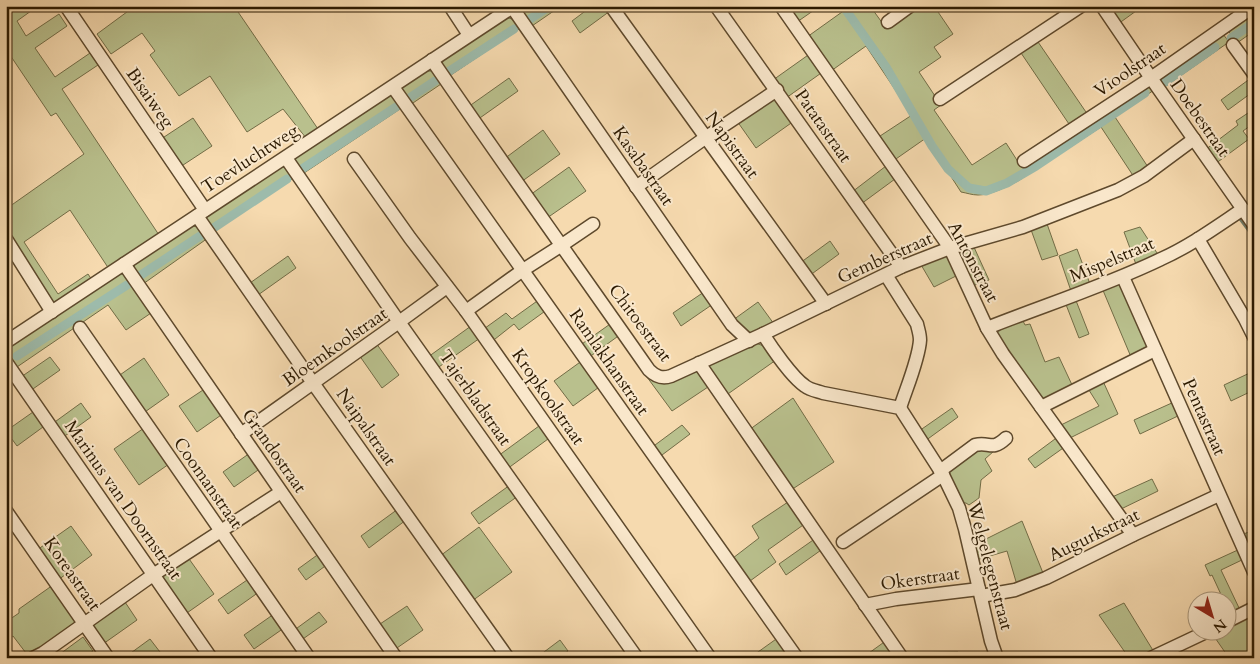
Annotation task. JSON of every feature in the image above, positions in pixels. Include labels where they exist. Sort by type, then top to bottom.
[{"type":"street","name":"Bisaiweg","points":[[66,6],[201,213]]},
{"type":"street","points":[[450,6],[470,35]]},
{"type":"street","name":"Napistraat","points":[[611,6],[826,304]]},
{"type":"street","name":"Patatastraat","points":[[716,6],[901,267]]},
{"type":"street","name":"Antonstraat","points":[[781,6],[950,248],[987,328],[1003,354],[1133,535]]},
{"type":"street","points":[[888,22],[910,6]]},
{"type":"street","points":[[940,99],[1081,6]]},
{"type":"street","name":"Doebestraat","points":[[1102,6],[1150,78],[1254,225]]},
{"type":"street","name":"Vioolstraat","points":[[1024,161],[1150,78],[1254,6]]},
{"type":"street","name":"Toevluchtweg","points":[[6,342],[513,7]]},
{"type":"street","name":"Kasabastraat","points":[[513,7],[732,325],[749,341]]},
{"type":"street","points":[[1233,45],[1254,74]]},
{"type":"street","name":"Chitoestraat","points":[[432,60],[482,134],[653,374],[657,377],[666,378],[699,363],[902,658]]},
{"type":"street","name":"Ramlakhanstraat","points":[[393,87],[797,658]]},
{"type":"street","points":[[636,187],[776,90]]},
{"type":"street","name":"Gemberstraat","points":[[699,363],[764,334],[901,267],[950,248],[1023,227],[1118,190],[1144,176],[1194,139]]},
{"type":"street","name":"Tajerbladstraat","points":[[286,158],[637,658]]},
{"type":"street","name":"Kropkoolstraat","points":[[354,159],[466,312],[710,658]]},
{"type":"street","name":"Mispelstraat","points":[[987,328],[1123,277],[1198,239],[1243,209]]},
{"type":"street","name":"Naipalstraat","points":[[201,213],[313,383],[508,658]]},
{"type":"street","points":[[466,312],[523,270],[593,224]]},
{"type":"street","points":[[6,239],[52,312]]},
{"type":"street","points":[[1198,239],[1245,318],[1254,337]]},
{"type":"street","name":"Grandostraat","points":[[124,264],[396,658]]},
{"type":"street","points":[[764,334],[770,346],[805,386],[823,393],[900,408],[918,354],[920,333],[917,324],[886,275]]},
{"type":"street","name":"Pentastraat","points":[[1123,277],[1254,572]]},
{"type":"street","name":"Bloemkoolstraat","points":[[241,434],[447,287]]},
{"type":"street","name":"Coomanstraat","points":[[80,328],[309,658]]},
{"type":"street","points":[[1041,407],[1155,350]]},
{"type":"street","name":"Marinus van Doornstraat","points":[[6,362],[211,658]]},
{"type":"street","name":"Welgelegenstraat","points":[[900,408],[941,473],[959,508],[997,658]]},
{"type":"street","points":[[843,542],[941,473],[975,445],[982,443],[992,446],[1006,438]]},
{"type":"street","points":[[33,658],[153,575],[281,492]]},
{"type":"street","name":"Augurkstraat","points":[[980,593],[1015,590],[1046,578],[1219,495]]},
{"type":"street","name":"Koreastraat","points":[[6,511],[108,658]]},
{"type":"street","name":"Okerstraat","points":[[865,605],[896,599],[980,593]]},
{"type":"street","points":[[1238,616],[1254,608]]},
{"type":"street","points":[[1151,658],[1188,641]]},
{"type":"green space","points":[[6,6],[38,6],[17,21],[26,36],[59,14],[67,26],[35,48],[55,77],[93,51],[101,63],[62,89],[159,235],[109,269],[70,210],[24,242],[58,294],[88,274],[92,280],[55,303],[53,303],[6,233],[6,209],[84,154],[56,113],[51,116],[10,55],[6,57]]},
{"type":"green space","points":[[135,6],[234,6],[318,129],[306,138],[283,109],[247,132],[210,76],[179,96],[150,55],[155,51],[142,33],[111,54],[97,34]]},
{"type":"green space","points":[[522,6],[561,6],[529,28],[519,10]]},
{"type":"green space","points":[[592,6],[607,6],[610,11],[580,33],[572,21]]},
{"type":"green space","points":[[799,6],[820,6],[797,22],[790,12]]},
{"type":"green space","points":[[838,6],[870,6],[886,28],[916,6],[934,6],[953,34],[934,47],[941,57],[919,72],[941,105],[934,110],[972,165],[1006,143],[1022,168],[1146,83],[1154,90],[1115,117],[1148,167],[1134,177],[1101,127],[1018,181],[983,195],[961,192],[926,138],[893,161],[877,138],[912,115],[866,46],[831,71],[807,37],[842,12]]},
{"type":"green space","points":[[1106,6],[1143,6],[1118,24]]},
{"type":"green space","points":[[1254,9],[1254,31],[1237,43],[1227,29]]},
{"type":"green space","points":[[505,18],[512,19],[519,29],[448,77],[442,67],[443,59]]},
{"type":"green space","points":[[1223,34],[1229,42],[1163,88],[1159,78]]},
{"type":"green space","points":[[1036,39],[1088,115],[1071,127],[1019,50]]},
{"type":"green space","points":[[811,53],[824,71],[786,98],[773,80]]},
{"type":"green space","points":[[426,71],[435,71],[444,82],[410,105],[402,92],[402,87]]},
{"type":"green space","points":[[509,78],[518,91],[477,120],[468,107]]},
{"type":"green space","points":[[1251,78],[1254,82],[1254,91],[1228,110],[1221,100]]},
{"type":"green space","points":[[391,95],[403,107],[301,175],[294,159]]},
{"type":"green space","points":[[771,99],[776,99],[794,121],[756,148],[737,121]]},
{"type":"green space","points":[[1254,109],[1254,123],[1243,131],[1249,139],[1215,164],[1205,150],[1238,125],[1236,121]]},
{"type":"green space","points":[[193,118],[212,146],[177,169],[158,141]]},
{"type":"green space","points":[[543,130],[560,154],[521,182],[504,159]]},
{"type":"green space","points":[[886,166],[895,179],[861,204],[852,192]]},
{"type":"green space","points":[[282,167],[287,168],[295,177],[212,232],[205,219],[206,216]]},
{"type":"green space","points":[[569,167],[586,191],[547,218],[530,195]]},
{"type":"green space","points":[[1046,221],[1058,255],[1042,260],[1030,227]]},
{"type":"green space","points":[[191,226],[199,227],[208,238],[143,284],[135,271],[135,263]]},
{"type":"green space","points":[[1140,227],[1159,256],[1137,267],[1124,232]]},
{"type":"green space","points":[[830,241],[839,254],[809,276],[800,263]]},
{"type":"green space","points":[[973,245],[989,280],[972,286],[958,254],[958,249]]},
{"type":"green space","points":[[1077,249],[1090,284],[1071,291],[1059,256]]},
{"type":"green space","points":[[945,252],[960,274],[934,287],[920,263]]},
{"type":"green space","points":[[288,256],[296,268],[258,295],[250,283]]},
{"type":"green space","points":[[119,274],[124,274],[154,311],[126,330],[108,305],[14,369],[6,356],[6,348]]},
{"type":"green space","points":[[1118,281],[1149,346],[1131,357],[1102,288]]},
{"type":"green space","points":[[704,292],[713,304],[681,326],[673,313]]},
{"type":"green space","points":[[1075,298],[1089,334],[1079,338],[1065,302]]},
{"type":"green space","points":[[540,299],[548,309],[519,330],[514,324],[490,343],[481,331],[506,313],[512,319]]},
{"type":"green space","points":[[758,302],[774,324],[753,335],[745,331],[733,320]]},
{"type":"green space","points":[[1022,319],[1025,325],[1030,324],[1045,362],[1059,357],[1073,387],[1044,401],[1039,399],[997,333],[1004,327]]},
{"type":"green space","points":[[613,322],[621,334],[588,358],[579,346]]},
{"type":"green space","points":[[471,326],[480,338],[436,369],[428,357]]},
{"type":"green space","points":[[376,343],[399,375],[382,388],[359,355]]},
{"type":"green space","points":[[756,343],[766,347],[776,360],[725,396],[707,365]]},
{"type":"green space","points":[[50,357],[60,370],[30,391],[21,377]]},
{"type":"green space","points":[[144,358],[169,395],[142,414],[117,377]]},
{"type":"green space","points":[[583,360],[602,385],[573,406],[554,381]]},
{"type":"green space","points":[[697,370],[711,385],[672,411],[644,373],[654,379]]},
{"type":"green space","points":[[1254,371],[1254,390],[1231,401],[1224,385]]},
{"type":"green space","points":[[1102,379],[1118,414],[1068,439],[1059,426],[1099,406],[1087,387]]},
{"type":"green space","points":[[206,388],[224,413],[197,432],[179,406]]},
{"type":"green space","points":[[793,398],[834,462],[791,490],[749,430]]},
{"type":"green space","points":[[1174,402],[1180,415],[1140,434],[1134,420]]},
{"type":"green space","points":[[81,403],[91,417],[62,438],[52,424]]},
{"type":"green space","points":[[952,408],[958,417],[925,441],[919,431]]},
{"type":"green space","points":[[33,412],[43,427],[17,446],[6,431]]},
{"type":"green space","points":[[682,425],[690,434],[658,458],[651,448]]},
{"type":"green space","points":[[539,426],[548,439],[507,469],[498,456]]},
{"type":"green space","points":[[144,428],[169,464],[139,485],[114,449]]},
{"type":"green space","points":[[1059,436],[1066,446],[1035,468],[1028,459]]},
{"type":"green space","points":[[974,448],[994,451],[985,459],[992,471],[981,480],[979,498],[969,505],[961,503],[948,475],[948,467]]},
{"type":"green space","points":[[250,453],[261,468],[234,487],[223,472]]},
{"type":"green space","points":[[1152,479],[1158,491],[1119,510],[1110,498]]},
{"type":"green space","points":[[510,485],[518,496],[479,524],[471,513]]},
{"type":"green space","points":[[791,500],[806,523],[768,550],[776,562],[750,581],[733,558],[759,538],[752,526]]},
{"type":"green space","points":[[398,509],[406,520],[369,548],[361,536]]},
{"type":"green space","points":[[1022,521],[1043,573],[1017,585],[1007,551],[976,560],[972,546]]},
{"type":"green space","points":[[71,526],[92,555],[58,580],[37,550]]},
{"type":"green space","points":[[479,527],[512,572],[472,601],[440,556]]},
{"type":"green space","points":[[1254,530],[1254,546],[1247,549],[1241,535]]},
{"type":"green space","points":[[816,538],[824,548],[786,575],[779,564]]},
{"type":"green space","points":[[1240,549],[1244,559],[1221,570],[1231,592],[1220,592],[1205,565]]},
{"type":"green space","points":[[320,553],[328,564],[306,580],[298,569]]},
{"type":"green space","points":[[187,556],[214,594],[184,615],[161,574]]},
{"type":"green space","points":[[250,578],[259,592],[228,614],[218,600]]},
{"type":"green space","points":[[53,585],[77,622],[29,657],[13,636],[6,640],[6,622],[19,613],[19,609]]},
{"type":"green space","points":[[123,599],[137,620],[103,644],[91,622]]},
{"type":"green space","points":[[1124,603],[1154,652],[1142,658],[1129,658],[1099,615]]},
{"type":"green space","points":[[407,606],[423,630],[394,650],[377,626]]},
{"type":"green space","points":[[319,612],[327,622],[300,641],[293,631]]},
{"type":"green space","points":[[1254,612],[1254,658],[1229,658],[1218,642],[1238,642],[1238,619]]},
{"type":"green space","points":[[274,614],[284,628],[254,649],[244,635]]},
{"type":"green space","points":[[83,637],[93,651],[83,658],[62,658],[60,654]]},
{"type":"green space","points":[[779,637],[789,653],[783,658],[751,657]]},
{"type":"green space","points":[[150,639],[160,652],[152,658],[124,658]]},
{"type":"green space","points":[[560,640],[568,651],[559,658],[536,658]]},
{"type":"green space","points":[[887,640],[899,658],[862,658]]},
{"type":"green space","points":[[958,652],[959,658],[907,658],[903,653]]},
{"type":"waterway","points":[[530,19],[550,6]]},
{"type":"waterway","points":[[843,6],[886,67],[932,146],[948,169],[969,188],[986,191],[1007,183],[1036,166],[1145,93]]},
{"type":"waterway","points":[[1231,38],[1254,23]]},
{"type":"waterway","points":[[448,72],[514,29]]},
{"type":"waterway","points":[[1162,84],[1215,47]]},
{"type":"waterway","points":[[411,97],[435,81]]},
{"type":"waterway","points":[[302,169],[396,107]]},
{"type":"waterway","points":[[215,227],[287,179]]},
{"type":"waterway","points":[[1238,218],[1254,238]]},
{"type":"waterway","points":[[141,275],[200,236]]},
{"type":"waterway","points":[[17,356],[127,285]]},
{"type":"waterway","points":[[775,658],[782,653]]}]
